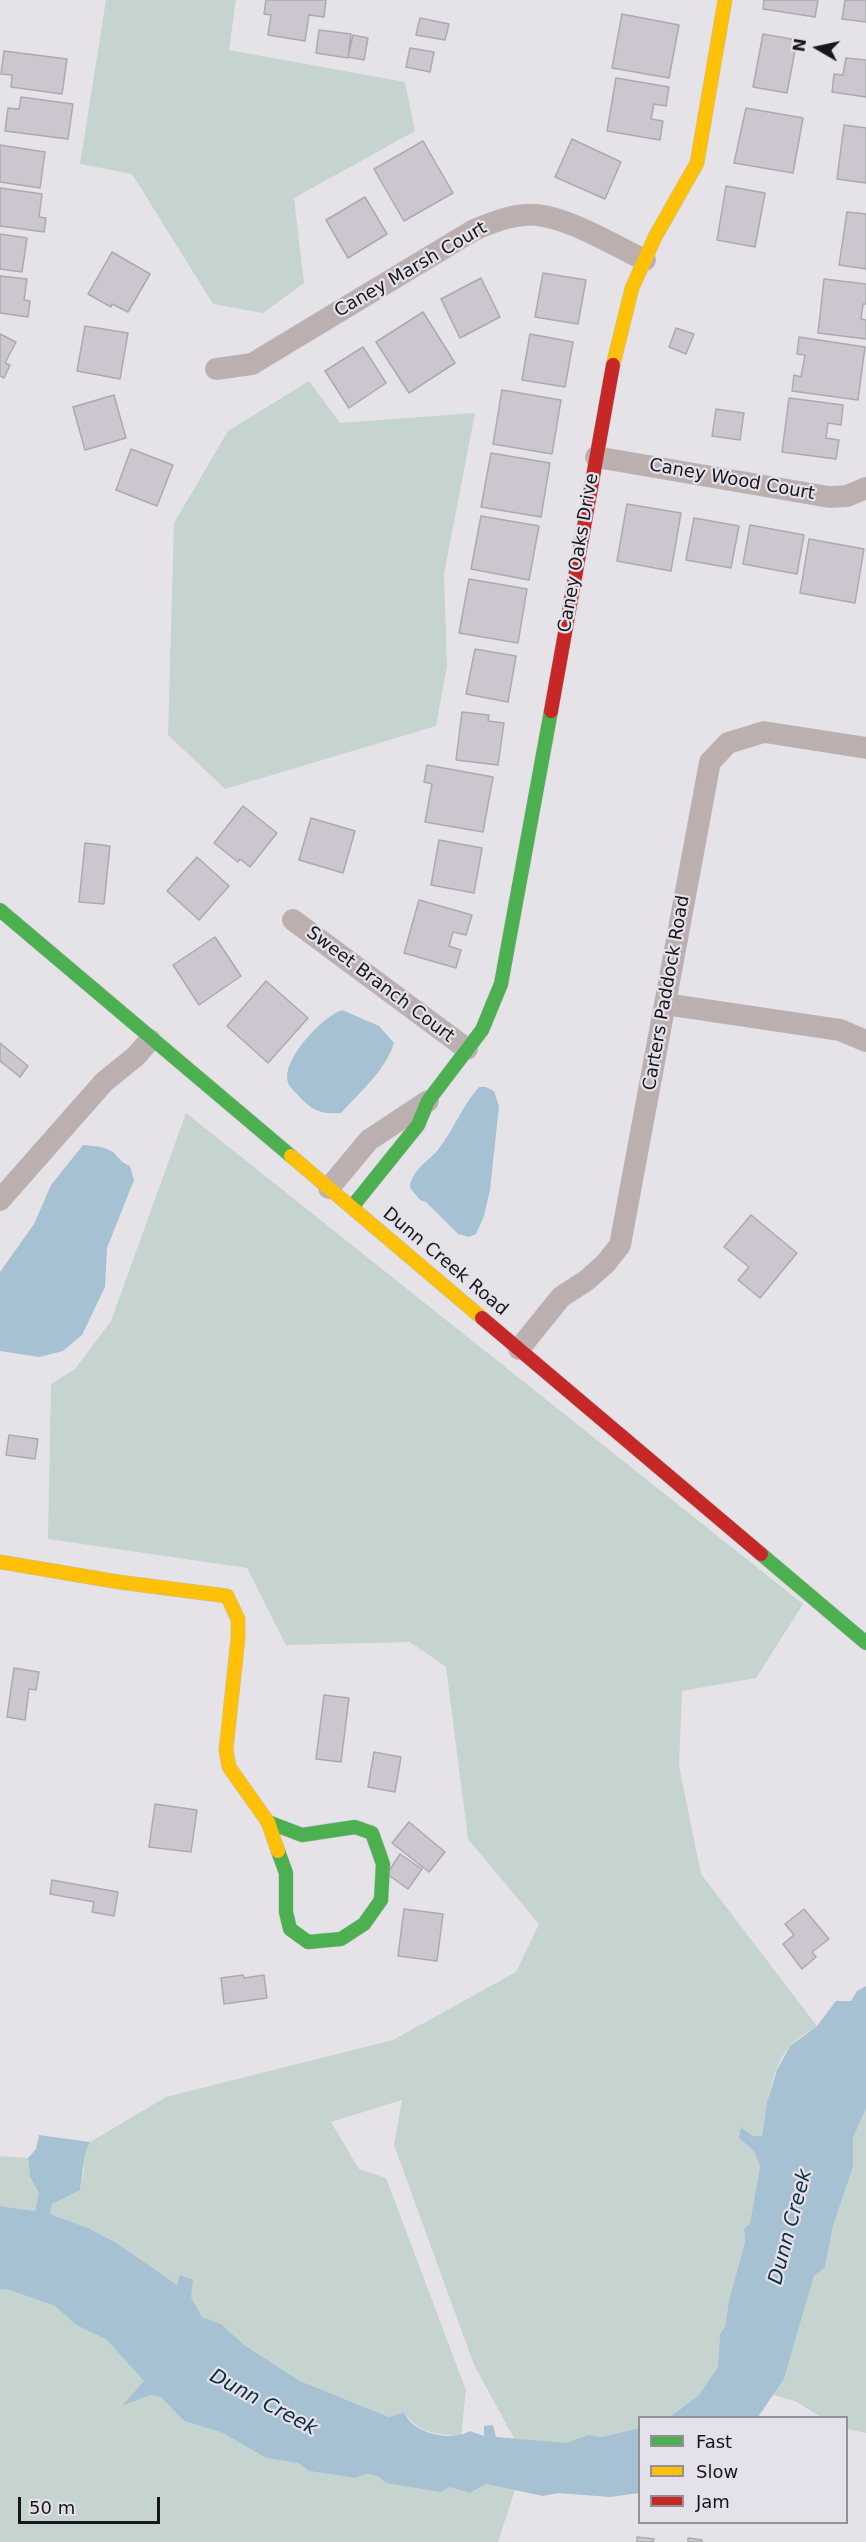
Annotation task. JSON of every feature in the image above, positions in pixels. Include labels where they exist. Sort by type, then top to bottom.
[{"type":"street","name":"Caney Oaks Drive","points":[[352,1207],[418,1125],[428,1101],[482,1030],[501,984],[618,340],[632,288],[655,237],[697,163],[725,0]]},
{"type":"street","name":"Caney Marsh Court","points":[[216,369],[252,364],[494,221],[536,215],[561,221],[645,260]]},
{"type":"street","name":"Caney Wood Court","points":[[596,457],[830,497],[847,496],[866,488]]},
{"type":"street","name":"Carters Paddock Road","points":[[519,1349],[561,1297],[587,1280],[606,1263],[620,1245],[710,762],[728,743],[764,732],[866,748]]},
{"type":"street","name":"Dunn Creek Road","points":[[0,910],[150,1040],[352,1207],[866,1643]]},
{"type":"street","name":"Sweet Branch Court","points":[[293,920],[467,1049]]},
{"type":"street","points":[[665,1004],[840,1030],[866,1041]]},
{"type":"street","points":[[0,1200],[104,1082],[150,1040]]},
{"type":"street","name":"Caney Oaks Drive","points":[[329,1188],[369,1140],[428,1101]]},
{"type":"street","points":[[0,1562],[118,1582],[227,1596],[238,1619],[226,1750],[229,1767],[268,1822],[286,1874],[286,1912],[290,1929],[308,1942],[341,1939],[364,1924],[381,1900],[383,1864],[372,1833],[355,1827],[302,1836],[268,1822]]},
{"type":"shaded area","points":[[106,0],[236,0],[229,50],[405,82],[415,131],[294,198],[304,283],[263,313],[213,304],[132,174],[80,164]]},
{"type":"shaded area","points":[[309,381],[340,423],[475,413],[444,574],[447,666],[436,726],[225,789],[168,735],[174,523],[228,431]]},
{"type":"shaded area","points":[[186,1113],[803,1604],[756,1678],[682,1691],[679,1766],[701,1874],[817,2026],[793,2043],[778,2065],[770,2089],[762,2136],[753,2136],[742,2127],[740,2138],[754,2151],[760,2166],[750,2223],[744,2229],[745,2242],[729,2300],[725,2327],[720,2334],[719,2367],[699,2395],[671,2416],[638,2416],[638,2428],[602,2437],[588,2435],[566,2443],[515,2440],[474,2365],[394,2145],[402,2100],[331,2122],[359,2169],[386,2178],[466,2390],[461,2436],[429,2432],[416,2425],[404,2412],[389,2417],[300,2381],[244,2345],[221,2324],[202,2317],[191,2297],[115,2242],[88,2228],[49,2214],[52,2204],[80,2190],[84,2170],[82,2157],[90,2142],[166,2097],[393,2040],[516,1972],[539,1924],[468,1839],[446,1667],[410,1642],[286,1645],[247,1568],[48,1539],[51,1384],[75,1369],[111,1321]]},
{"type":"shaded area","points":[[866,2108],[866,2433],[848,2429],[848,2416],[819,2416],[795,2401],[773,2395],[784,2379],[814,2276],[825,2266],[833,2226],[853,2167],[853,2138]]},
{"type":"shaded area","points":[[0,2156],[28,2158],[30,2177],[39,2193],[35,2211],[0,2206]]},
{"type":"shaded area","points":[[0,2289],[55,2306],[76,2325],[107,2340],[145,2381],[123,2405],[150,2395],[162,2397],[184,2421],[223,2433],[266,2458],[298,2463],[309,2471],[355,2478],[367,2474],[450,2487],[470,2493],[486,2484],[515,2490],[498,2542],[0,2542]]},
{"type":"water","points":[[342,1010],[379,1026],[394,1043],[385,1063],[341,1113],[321,1112],[306,1103],[290,1086],[287,1077],[293,1058],[307,1038],[325,1020]]},
{"type":"water","points":[[479,1087],[486,1087],[494,1091],[499,1106],[490,1190],[484,1216],[476,1234],[469,1237],[458,1234],[410,1188],[416,1172],[437,1151]]},
{"type":"water","points":[[83,1145],[107,1149],[114,1153],[130,1166],[134,1180],[107,1248],[105,1287],[82,1335],[63,1351],[39,1357],[0,1351],[0,1272],[34,1224],[51,1185]]},
{"type":"water","name":"Dunn Creek","points":[[866,1986],[866,2108],[853,2138],[853,2167],[833,2226],[825,2267],[814,2276],[784,2379],[759,2416],[671,2416],[699,2395],[718,2367],[720,2334],[725,2327],[729,2300],[745,2242],[744,2229],[750,2223],[760,2166],[754,2151],[739,2138],[741,2127],[753,2136],[762,2136],[767,2102],[777,2070],[790,2046],[817,2026],[836,2001],[851,2001],[857,1991]]},
{"type":"water","name":"Dunn Creek","points":[[39,2135],[90,2142],[84,2160],[80,2190],[52,2204],[50,2214],[88,2228],[115,2242],[177,2285],[180,2275],[193,2280],[191,2297],[202,2317],[221,2324],[244,2345],[300,2381],[389,2417],[404,2412],[419,2428],[433,2434],[449,2436],[470,2431],[484,2436],[484,2426],[493,2425],[496,2437],[566,2443],[588,2435],[602,2437],[638,2428],[638,2493],[610,2497],[558,2493],[543,2496],[486,2484],[470,2493],[450,2487],[441,2492],[386,2483],[378,2476],[367,2474],[355,2478],[309,2471],[298,2463],[266,2458],[223,2433],[184,2421],[161,2397],[150,2395],[122,2406],[144,2381],[107,2340],[76,2325],[55,2306],[0,2289],[0,2206],[35,2211],[39,2193],[30,2177],[28,2158],[36,2149]]},
{"type":"building","points":[[266,0],[326,0],[324,17],[309,15],[305,41],[268,35],[271,15],[264,14]]},
{"type":"building","points":[[764,0],[818,0],[815,17],[763,9]]},
{"type":"building","points":[[845,0],[866,0],[866,22],[842,19]]},
{"type":"building","points":[[622,14],[679,25],[669,78],[612,68]]},
{"type":"building","points":[[420,18],[449,24],[445,40],[416,35]]},
{"type":"building","points":[[319,30],[351,34],[348,58],[316,53]]},
{"type":"building","points":[[763,34],[797,40],[787,93],[753,87]]},
{"type":"building","points":[[353,35],[368,38],[364,60],[348,57]]},
{"type":"building","points":[[410,48],[434,52],[430,72],[406,67]]},
{"type":"building","points":[[4,51],[67,59],[62,94],[11,87],[12,75],[1,74]]},
{"type":"building","points":[[846,58],[866,60],[866,97],[832,92],[834,74],[843,75]]},
{"type":"building","points":[[616,78],[669,87],[666,106],[654,104],[651,119],[663,121],[660,140],[607,131]]},
{"type":"building","points":[[21,97],[73,104],[68,139],[5,131],[8,108],[19,109]]},
{"type":"building","points":[[746,108],[803,118],[793,173],[734,163]]},
{"type":"building","points":[[844,125],[866,128],[866,183],[837,179]]},
{"type":"building","points":[[572,139],[621,162],[605,199],[555,177]]},
{"type":"building","points":[[423,141],[453,193],[404,221],[374,169]]},
{"type":"building","points":[[0,145],[45,152],[40,188],[0,182]]},
{"type":"building","points":[[726,186],[765,193],[755,247],[717,240]]},
{"type":"building","points":[[0,188],[42,194],[39,217],[46,218],[44,232],[0,226]]},
{"type":"building","points":[[365,197],[387,234],[348,258],[326,220]]},
{"type":"building","points":[[847,212],[866,214],[866,269],[839,265]]},
{"type":"building","points":[[0,234],[27,238],[22,272],[0,269]]},
{"type":"building","points":[[112,252],[150,274],[128,312],[112,304],[111,307],[88,294]]},
{"type":"building","points":[[543,273],[586,280],[578,324],[535,317]]},
{"type":"building","points":[[0,276],[27,279],[24,300],[30,301],[28,317],[0,313]]},
{"type":"building","points":[[481,278],[500,317],[460,338],[441,299]]},
{"type":"building","points":[[824,279],[866,284],[866,304],[863,304],[861,319],[866,320],[866,339],[818,333]]},
{"type":"building","points":[[423,312],[455,363],[409,393],[376,342]]},
{"type":"building","points":[[85,326],[128,333],[120,379],[77,371]]},
{"type":"building","points":[[676,328],[694,334],[686,354],[669,347]]},
{"type":"building","points":[[0,334],[16,342],[5,363],[10,365],[4,378],[0,376]]},
{"type":"building","points":[[530,334],[573,342],[565,387],[522,380]]},
{"type":"building","points":[[799,337],[865,347],[858,400],[792,391],[794,375],[801,377],[805,355],[797,354]]},
{"type":"building","points":[[363,347],[386,383],[349,408],[325,371]]},
{"type":"building","points":[[502,390],[561,400],[552,454],[493,444]]},
{"type":"building","points":[[114,395],[126,438],[85,450],[73,407]]},
{"type":"building","points":[[789,398],[843,405],[841,425],[828,423],[826,438],[839,440],[836,459],[782,452]]},
{"type":"building","points":[[716,409],[744,413],[740,440],[712,436]]},
{"type":"building","points":[[131,449],[173,465],[157,506],[116,490]]},
{"type":"building","points":[[491,453],[550,463],[541,517],[481,507]]},
{"type":"building","points":[[627,504],[681,513],[671,571],[617,561]]},
{"type":"building","points":[[481,516],[539,526],[529,580],[471,569]]},
{"type":"building","points":[[694,518],[739,526],[731,568],[686,560]]},
{"type":"building","points":[[750,525],[804,535],[797,574],[743,564]]},
{"type":"building","points":[[809,539],[864,549],[855,603],[800,593]]},
{"type":"building","points":[[469,579],[527,589],[518,643],[459,633]]},
{"type":"building","points":[[475,649],[516,656],[508,702],[466,694]]},
{"type":"building","points":[[462,712],[489,715],[488,721],[504,723],[498,765],[456,760]]},
{"type":"building","points":[[427,765],[493,777],[483,832],[425,822],[432,784],[424,782]]},
{"type":"building","points":[[243,806],[277,833],[250,867],[240,859],[238,862],[214,843]]},
{"type":"building","points":[[311,818],[355,831],[343,873],[299,860]]},
{"type":"building","points":[[439,840],[482,848],[474,893],[431,885]]},
{"type":"building","points":[[85,843],[110,846],[104,904],[79,902]]},
{"type":"building","points":[[197,857],[229,886],[199,920],[167,891]]},
{"type":"building","points":[[419,900],[472,915],[466,935],[453,932],[449,946],[461,950],[456,968],[404,953]]},
{"type":"building","points":[[215,937],[241,976],[199,1005],[173,965]]},
{"type":"building","points":[[266,981],[308,1018],[268,1063],[227,1026]]},
{"type":"building","points":[[0,1043],[28,1066],[20,1077],[0,1061]]},
{"type":"building","points":[[751,1215],[797,1253],[760,1298],[738,1280],[749,1267],[724,1247]]},
{"type":"building","points":[[9,1435],[38,1439],[35,1459],[6,1455]]},
{"type":"building","points":[[14,1668],[39,1672],[36,1690],[29,1689],[25,1720],[7,1717]]},
{"type":"building","points":[[324,1695],[349,1698],[341,1762],[316,1759]]},
{"type":"building","points":[[374,1752],[401,1757],[395,1792],[368,1787]]},
{"type":"building","points":[[155,1804],[197,1810],[191,1852],[149,1847]]},
{"type":"building","points":[[409,1822],[445,1852],[429,1872],[392,1843]]},
{"type":"building","points":[[400,1854],[422,1869],[408,1889],[387,1874]]},
{"type":"building","points":[[52,1880],[118,1892],[114,1916],[92,1912],[94,1902],[50,1894]]},
{"type":"building","points":[[404,1909],[443,1914],[437,1961],[398,1956]]},
{"type":"building","points":[[804,1909],[829,1939],[812,1952],[816,1957],[802,1969],[783,1944],[794,1935],[785,1924]]},
{"type":"building","points":[[243,1975],[244,1978],[264,1975],[267,1998],[224,2004],[221,1978]]},
{"type":"building","points":[[637,2537],[654,2539],[653,2542],[637,2542]]},
{"type":"building","points":[[688,2538],[702,2540],[702,2542],[688,2542]]},
{"type":"traffic: fast","points":[[352,1207],[418,1125],[428,1101],[482,1030],[501,984],[551,711]]},
{"type":"traffic: fast","points":[[0,910],[291,1156]]},
{"type":"traffic: fast","points":[[761,1554],[866,1643]]},
{"type":"traffic: fast","points":[[268,1822],[302,1835],[355,1827],[372,1833],[383,1864],[381,1900],[364,1924],[341,1939],[308,1942],[290,1929],[286,1912],[286,1873],[278,1851]]},
{"type":"traffic: slow","points":[[613,365],[632,288],[655,237],[697,163],[725,0]]},
{"type":"traffic: slow","points":[[291,1156],[482,1318]]},
{"type":"traffic: slow","points":[[0,1562],[119,1582],[227,1596],[238,1619],[226,1750],[229,1767],[268,1822],[278,1851]]},
{"type":"traffic: jam","points":[[551,711],[613,365]]},
{"type":"traffic: jam","points":[[482,1318],[761,1554]]}]
